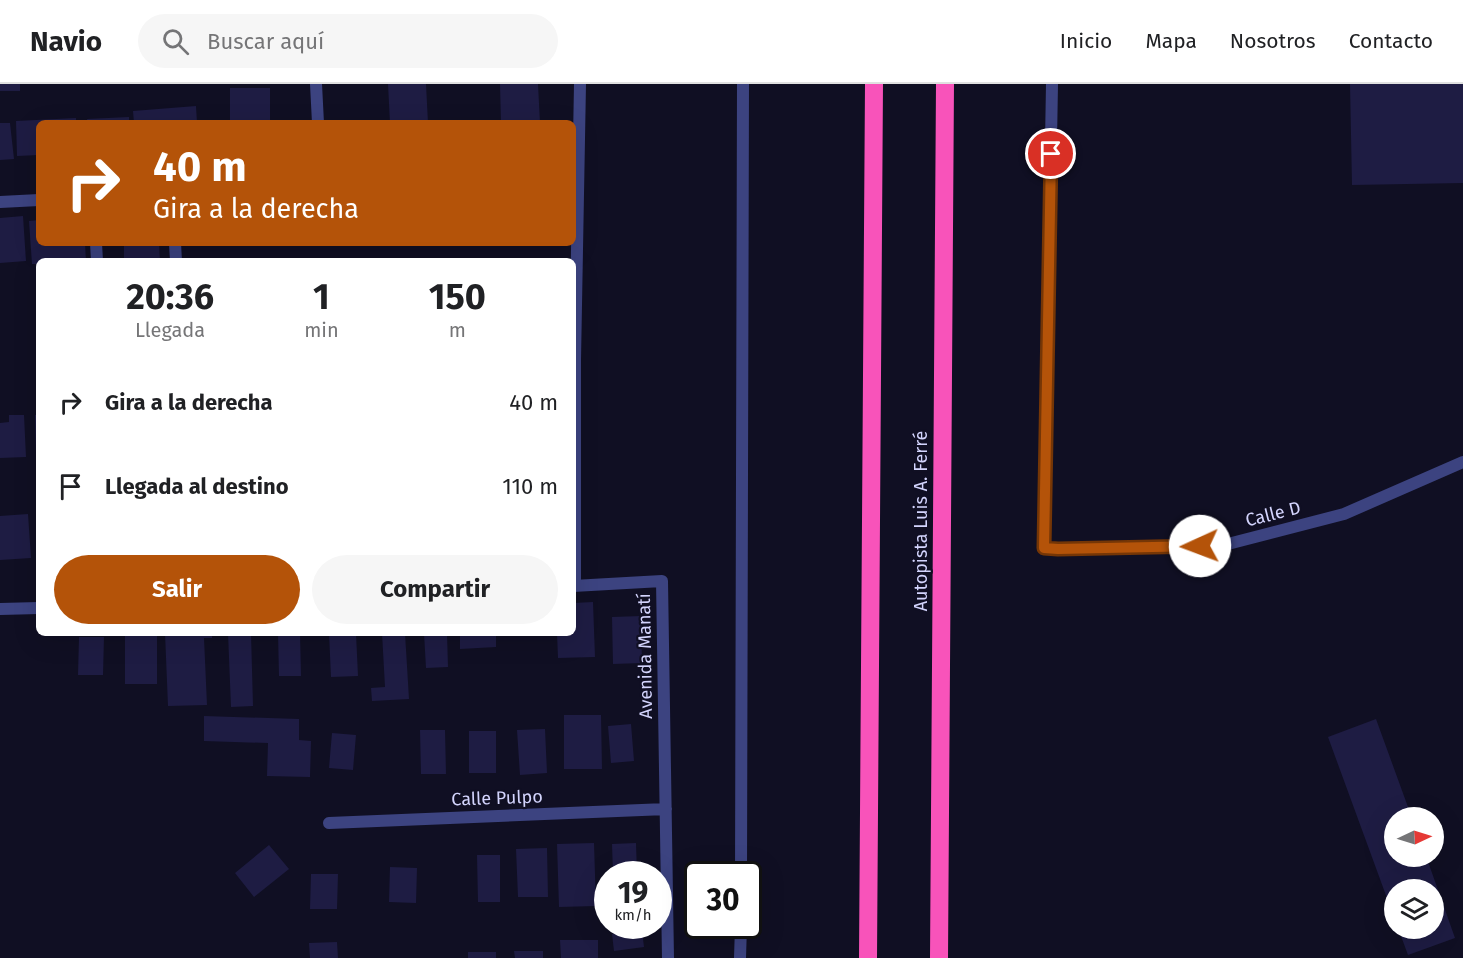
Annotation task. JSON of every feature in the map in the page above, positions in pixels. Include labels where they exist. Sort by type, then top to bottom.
[{"type":"highway","points":[[868,958],[874,84]]},
{"type":"highway","name":"Autopista Luis A. Ferré","points":[[939,958],[945,84]]},
{"type":"street","points":[[316,84],[318,120]]},
{"type":"street","name":"Avenida Manatí","points":[[576,305],[580,84]]},
{"type":"street","points":[[741,861],[743,84]]},
{"type":"street","name":"Calle D","points":[[1052,84],[1044,548],[1224,545],[1344,514],[1463,462]]},
{"type":"street","points":[[0,201],[36,200]]},
{"type":"street","name":"Avenida Manatí","points":[[576,586],[662,581],[669,958]]},
{"type":"street","points":[[0,609],[36,608]]},
{"type":"street","name":"Calle Pulpo","points":[[329,823],[666,809]]},
{"type":"street","points":[[740,958],[741,939]]},
{"type":"building","points":[[0,84],[20,84],[20,91],[0,91]]},
{"type":"building","points":[[388,84],[426,84],[428,120],[390,120]]},
{"type":"building","points":[[500,84],[538,84],[540,120],[501,120]]},
{"type":"building","points":[[1350,84],[1463,84],[1463,183],[1352,185]]},
{"type":"building","points":[[230,88],[270,88],[270,120],[230,120]]},
{"type":"building","points":[[196,106],[197,120],[134,120],[133,111]]},
{"type":"building","points":[[129,117],[129,120],[87,119]]},
{"type":"building","points":[[76,118],[76,120],[36,120]]},
{"type":"building","points":[[36,120],[36,155],[17,156],[16,121]]},
{"type":"building","points":[[0,123],[10,123],[14,159],[0,160]]},
{"type":"building","points":[[23,216],[26,261],[0,263],[0,218]]},
{"type":"building","points":[[36,220],[36,246],[85,246],[86,258],[36,258],[36,264],[32,264],[29,221]]},
{"type":"building","points":[[124,246],[159,246],[160,258],[124,258]]},
{"type":"building","points":[[9,415],[24,415],[26,457],[0,458],[0,423],[9,422]]},
{"type":"building","points":[[28,514],[31,558],[0,560],[0,516]]},
{"type":"building","points":[[593,602],[595,657],[558,658],[557,636],[576,636],[576,603]]},
{"type":"building","points":[[641,616],[642,663],[613,664],[612,617]]},
{"type":"building","points":[[125,636],[157,636],[157,684],[125,684]]},
{"type":"building","points":[[165,636],[212,636],[212,638],[204,638],[207,705],[168,706]]},
{"type":"building","points":[[228,636],[251,636],[253,706],[231,707]]},
{"type":"building","points":[[278,636],[300,636],[301,676],[279,676]]},
{"type":"building","points":[[329,636],[356,636],[358,676],[331,677]]},
{"type":"building","points":[[382,636],[405,636],[409,699],[372,701],[371,688],[385,687]]},
{"type":"building","points":[[424,636],[447,636],[448,667],[426,668]]},
{"type":"building","points":[[460,636],[496,636],[496,647],[460,649]]},
{"type":"building","points":[[79,637],[104,637],[103,675],[78,675]]},
{"type":"building","points":[[564,715],[601,715],[602,769],[564,769]]},
{"type":"building","points":[[204,716],[299,719],[299,740],[311,741],[310,777],[267,776],[268,743],[204,741]]},
{"type":"building","points":[[1376,719],[1408,807],[1384,807],[1384,867],[1430,867],[1434,879],[1384,879],[1384,890],[1328,737]]},
{"type":"building","points":[[631,724],[634,761],[611,763],[608,726]]},
{"type":"building","points":[[545,729],[547,773],[520,775],[517,730]]},
{"type":"building","points":[[420,730],[445,730],[446,774],[421,774]]},
{"type":"building","points":[[469,731],[496,731],[496,773],[469,773]]},
{"type":"building","points":[[332,733],[356,735],[353,770],[329,768]]},
{"type":"building","points":[[594,843],[594,906],[559,907],[557,844]]},
{"type":"building","points":[[636,843],[637,861],[613,861],[612,844]]},
{"type":"building","points":[[269,845],[289,869],[254,897],[235,873]]},
{"type":"building","points":[[547,848],[548,897],[518,897],[516,849]]},
{"type":"building","points":[[477,855],[500,855],[500,902],[478,902]]},
{"type":"building","points":[[390,867],[417,868],[416,903],[389,902]]},
{"type":"building","points":[[311,874],[338,874],[337,909],[310,909]]},
{"type":"building","points":[[1444,907],[1455,938],[1408,955],[1402,939],[1444,939]]},
{"type":"building","points":[[613,939],[643,939],[644,947],[614,951]]},
{"type":"building","points":[[560,940],[598,940],[598,958],[561,958]]},
{"type":"building","points":[[337,942],[338,958],[310,958],[309,943]]},
{"type":"building","points":[[514,951],[543,951],[543,958],[515,958]]},
{"type":"building","points":[[468,952],[496,952],[496,958],[468,958]]},
{"type":"route","points":[[1051,154],[1044,548],[1200,546]]}]
